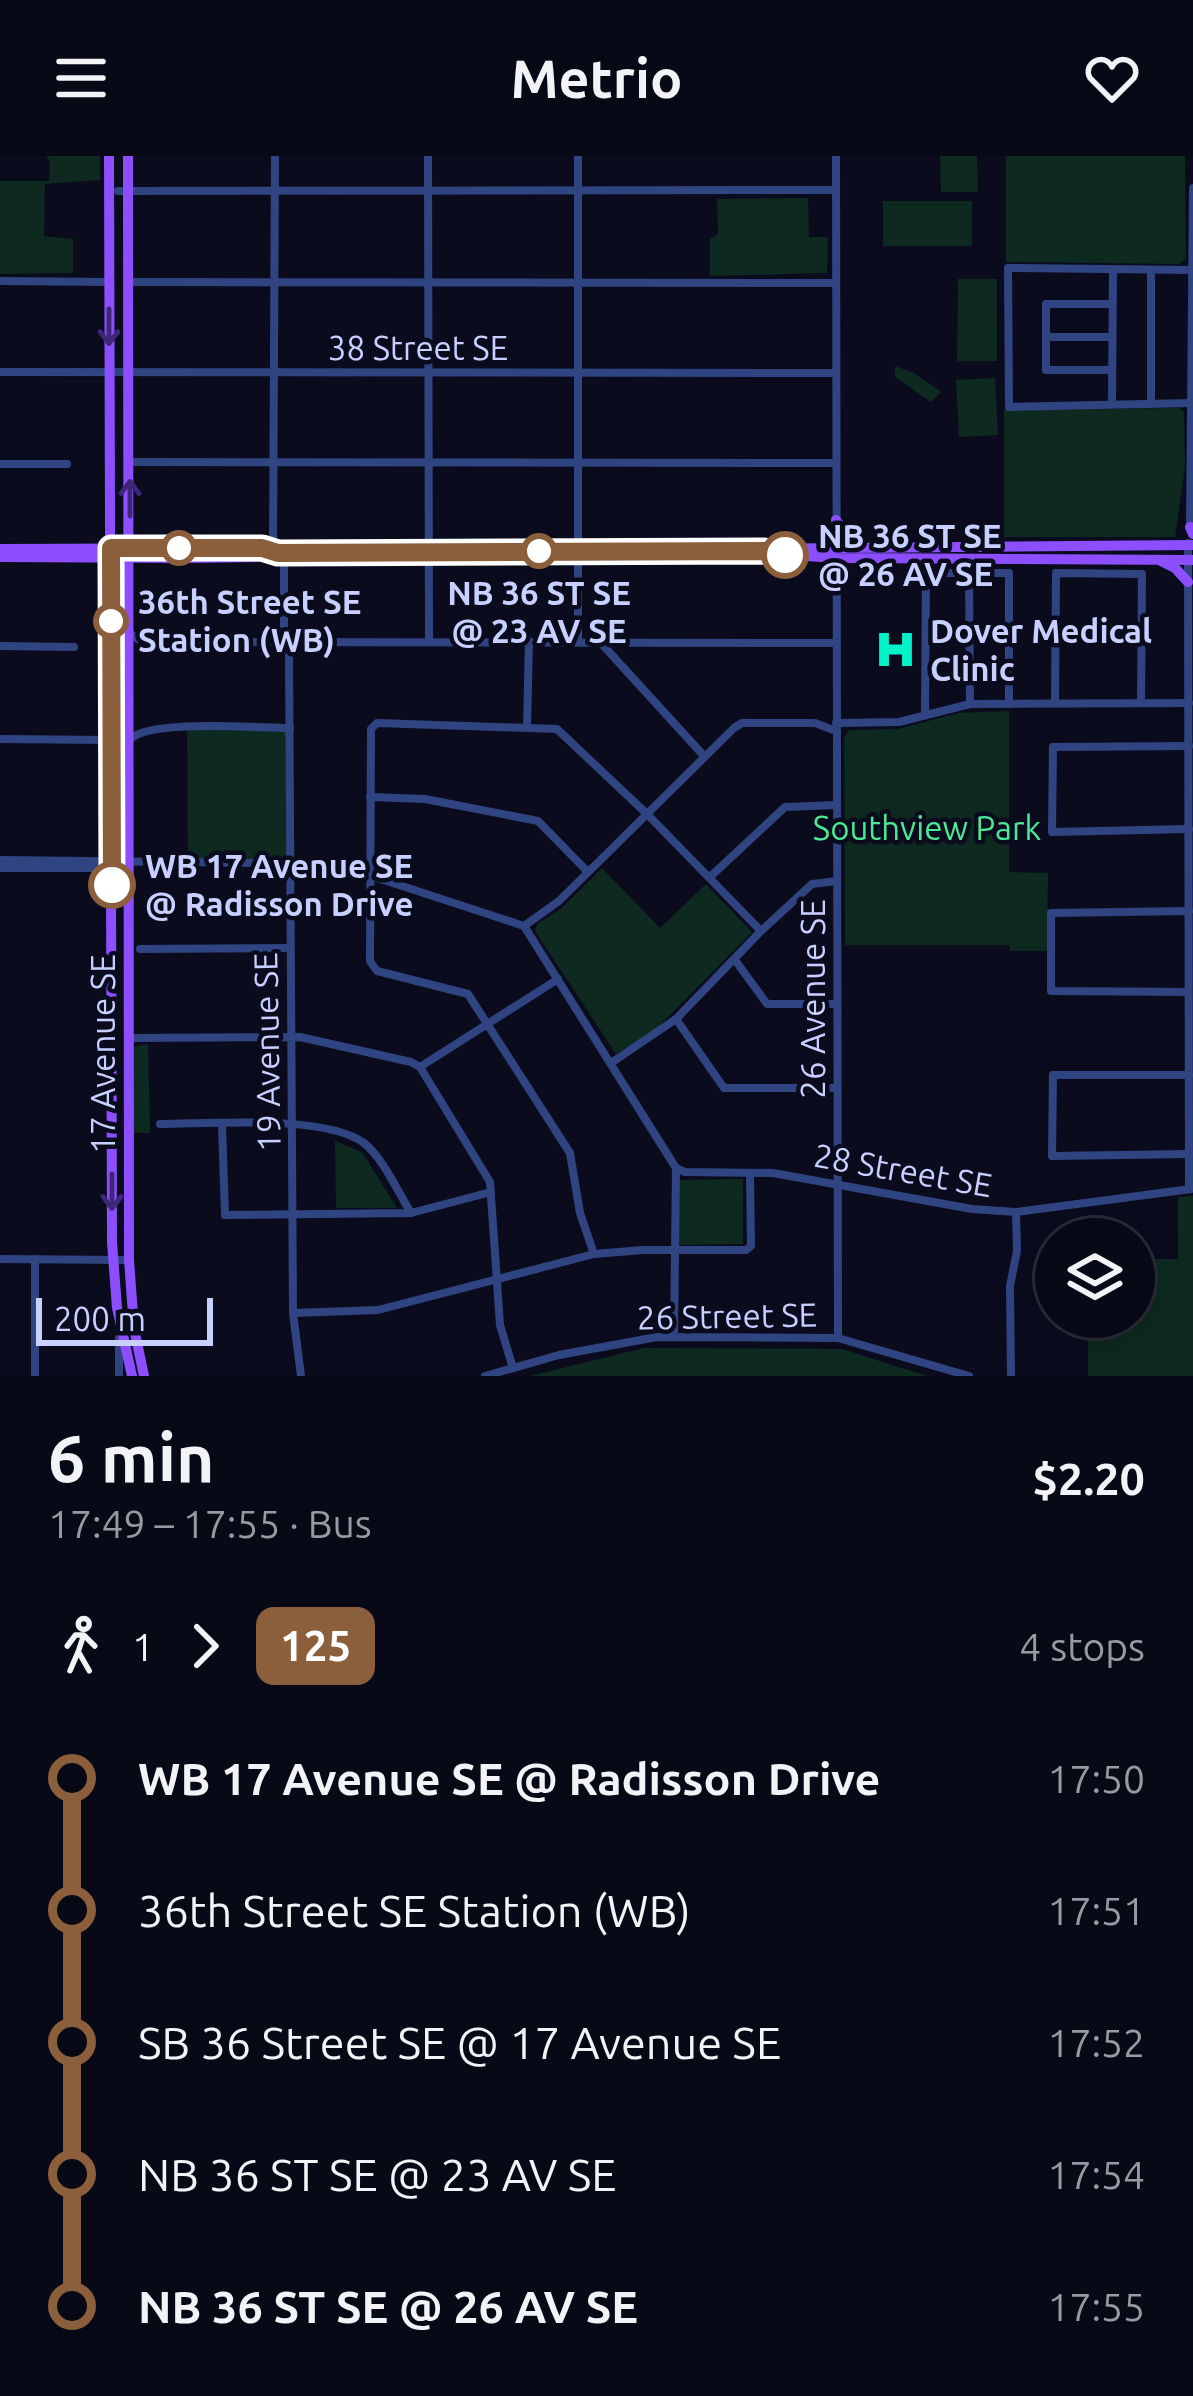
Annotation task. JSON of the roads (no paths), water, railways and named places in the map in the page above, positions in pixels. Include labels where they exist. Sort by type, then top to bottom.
[{"type":"main road","name":"17 Avenue SE","points":[[109,156],[113,1260],[119,1323],[132,1376]]},
{"type":"main road","name":"17 Avenue SE","points":[[128,156],[123,191],[129,553],[135,637],[130,740],[129,1260],[134,1328],[144,1376]]},
{"type":"main road","points":[[836,520],[846,535],[869,546]]},
{"type":"main road","points":[[836,552],[869,546],[1191,538]]},
{"type":"main road","points":[[0,553],[262,548],[278,553],[764,551],[1190,560]]},
{"type":"main road","points":[[1158,560],[1176,568],[1188,582]]},
{"type":"main road","points":[[112,983],[117,1027],[128,1038]]},
{"type":"street","name":"19 Avenue SE","points":[[275,156],[273,546],[284,562],[290,728],[293,1313],[301,1376]]},
{"type":"street","points":[[428,156],[429,640]]},
{"type":"street","points":[[578,156],[578,642]]},
{"type":"street","name":"26 Avenue SE","points":[[836,156],[838,1338]]},
{"type":"street","points":[[1191,1189],[1188,582],[1193,188]]},
{"type":"street","points":[[123,191],[836,190]]},
{"type":"street","points":[[1192,270],[1008,268],[1009,407],[1192,403]]},
{"type":"street","points":[[1112,403],[1113,270]]},
{"type":"street","points":[[1150,270],[1151,404]]},
{"type":"street","points":[[0,281],[109,282]]},
{"type":"street","points":[[128,282],[836,283]]},
{"type":"street","points":[[1112,304],[1046,304],[1046,370],[1112,370]]},
{"type":"street","points":[[1046,337],[1112,337]]},
{"type":"street","name":"38 Street SE","points":[[0,372],[836,373]]},
{"type":"street","points":[[130,463],[836,463]]},
{"type":"street","points":[[0,464],[67,464]]},
{"type":"street","points":[[925,715],[926,573],[1009,573],[1009,704]]},
{"type":"street","points":[[969,573],[970,704]]},
{"type":"street","points":[[1055,703],[1056,573],[1142,574],[1142,703]]},
{"type":"street","points":[[135,637],[836,644]]},
{"type":"street","points":[[527,727],[529,641]]},
{"type":"street","points":[[599,642],[704,756]]},
{"type":"street","points":[[0,646],[74,647]]},
{"type":"street","points":[[524,926],[559,901],[742,723],[899,722],[970,704],[1189,703]]},
{"type":"street","points":[[814,723],[836,722]]},
{"type":"street","points":[[594,1254],[580,1213],[570,1154],[468,994],[377,971],[370,961],[371,729],[377,723],[557,729],[760,931]]},
{"type":"street","points":[[130,740],[140,730],[290,728]]},
{"type":"street","points":[[0,739],[112,740]]},
{"type":"street","points":[[1189,746],[1053,746],[1052,832],[1189,829]]},
{"type":"street","points":[[370,797],[425,799],[538,820],[588,872]]},
{"type":"street","points":[[710,878],[785,807],[837,805]]},
{"type":"street","points":[[0,864],[105,859],[112,863],[335,864],[524,926],[676,1168],[674,1337]]},
{"type":"street","points":[[610,1063],[676,1019],[812,884],[837,881]]},
{"type":"street","points":[[1189,911],[1051,913],[1051,991],[1189,992]]},
{"type":"street","points":[[140,949],[290,948]]},
{"type":"street","points":[[735,960],[767,1004],[836,1004]]},
{"type":"street","points":[[420,1067],[558,979]]},
{"type":"street","points":[[676,1019],[724,1088],[837,1088]]},
{"type":"street","points":[[128,1038],[291,1037],[420,1067],[490,1182],[500,1325],[513,1368]]},
{"type":"street","points":[[1189,1075],[1053,1075],[1052,1156],[1189,1154]]},
{"type":"street","points":[[160,1124],[292,1123],[347,1135],[366,1144],[411,1213]]},
{"type":"street","points":[[222,1124],[223,1212],[411,1213],[491,1192]]},
{"type":"street","name":"28 Street SE","points":[[676,1168],[773,1173],[972,1209],[1016,1212],[1191,1189]]},
{"type":"street","points":[[293,1313],[378,1310],[594,1254],[746,1250],[751,1246],[750,1173]]},
{"type":"street","points":[[1011,1376],[1010,1286],[1016,1212]]},
{"type":"street","points":[[0,1259],[129,1260]]},
{"type":"street","points":[[35,1259],[35,1376]]},
{"type":"street","name":"17 Avenue SE","points":[[119,1323],[119,1376]]},
{"type":"street","name":"26 Street SE","points":[[485,1376],[623,1341],[674,1337],[838,1338],[969,1376]]},
{"type":"place","name":"NB 36 ST SE @ 23 AV SE","points":[[539,551]]},
{"type":"place","name":"NB 36 ST SE @ 26 AV SE","points":[[785,555]]},
{"type":"place","name":"36th Street SE Station (WB)","points":[[111,621]]},
{"type":"place","name":"Dover Medical Clinic","points":[[896,650]]},
{"type":"place","name":"WB 17 Avenue SE @ Radisson Drive","points":[[112,885]]},
{"type":"park label","name":"Southview Park","points":[[927,828]]}]
